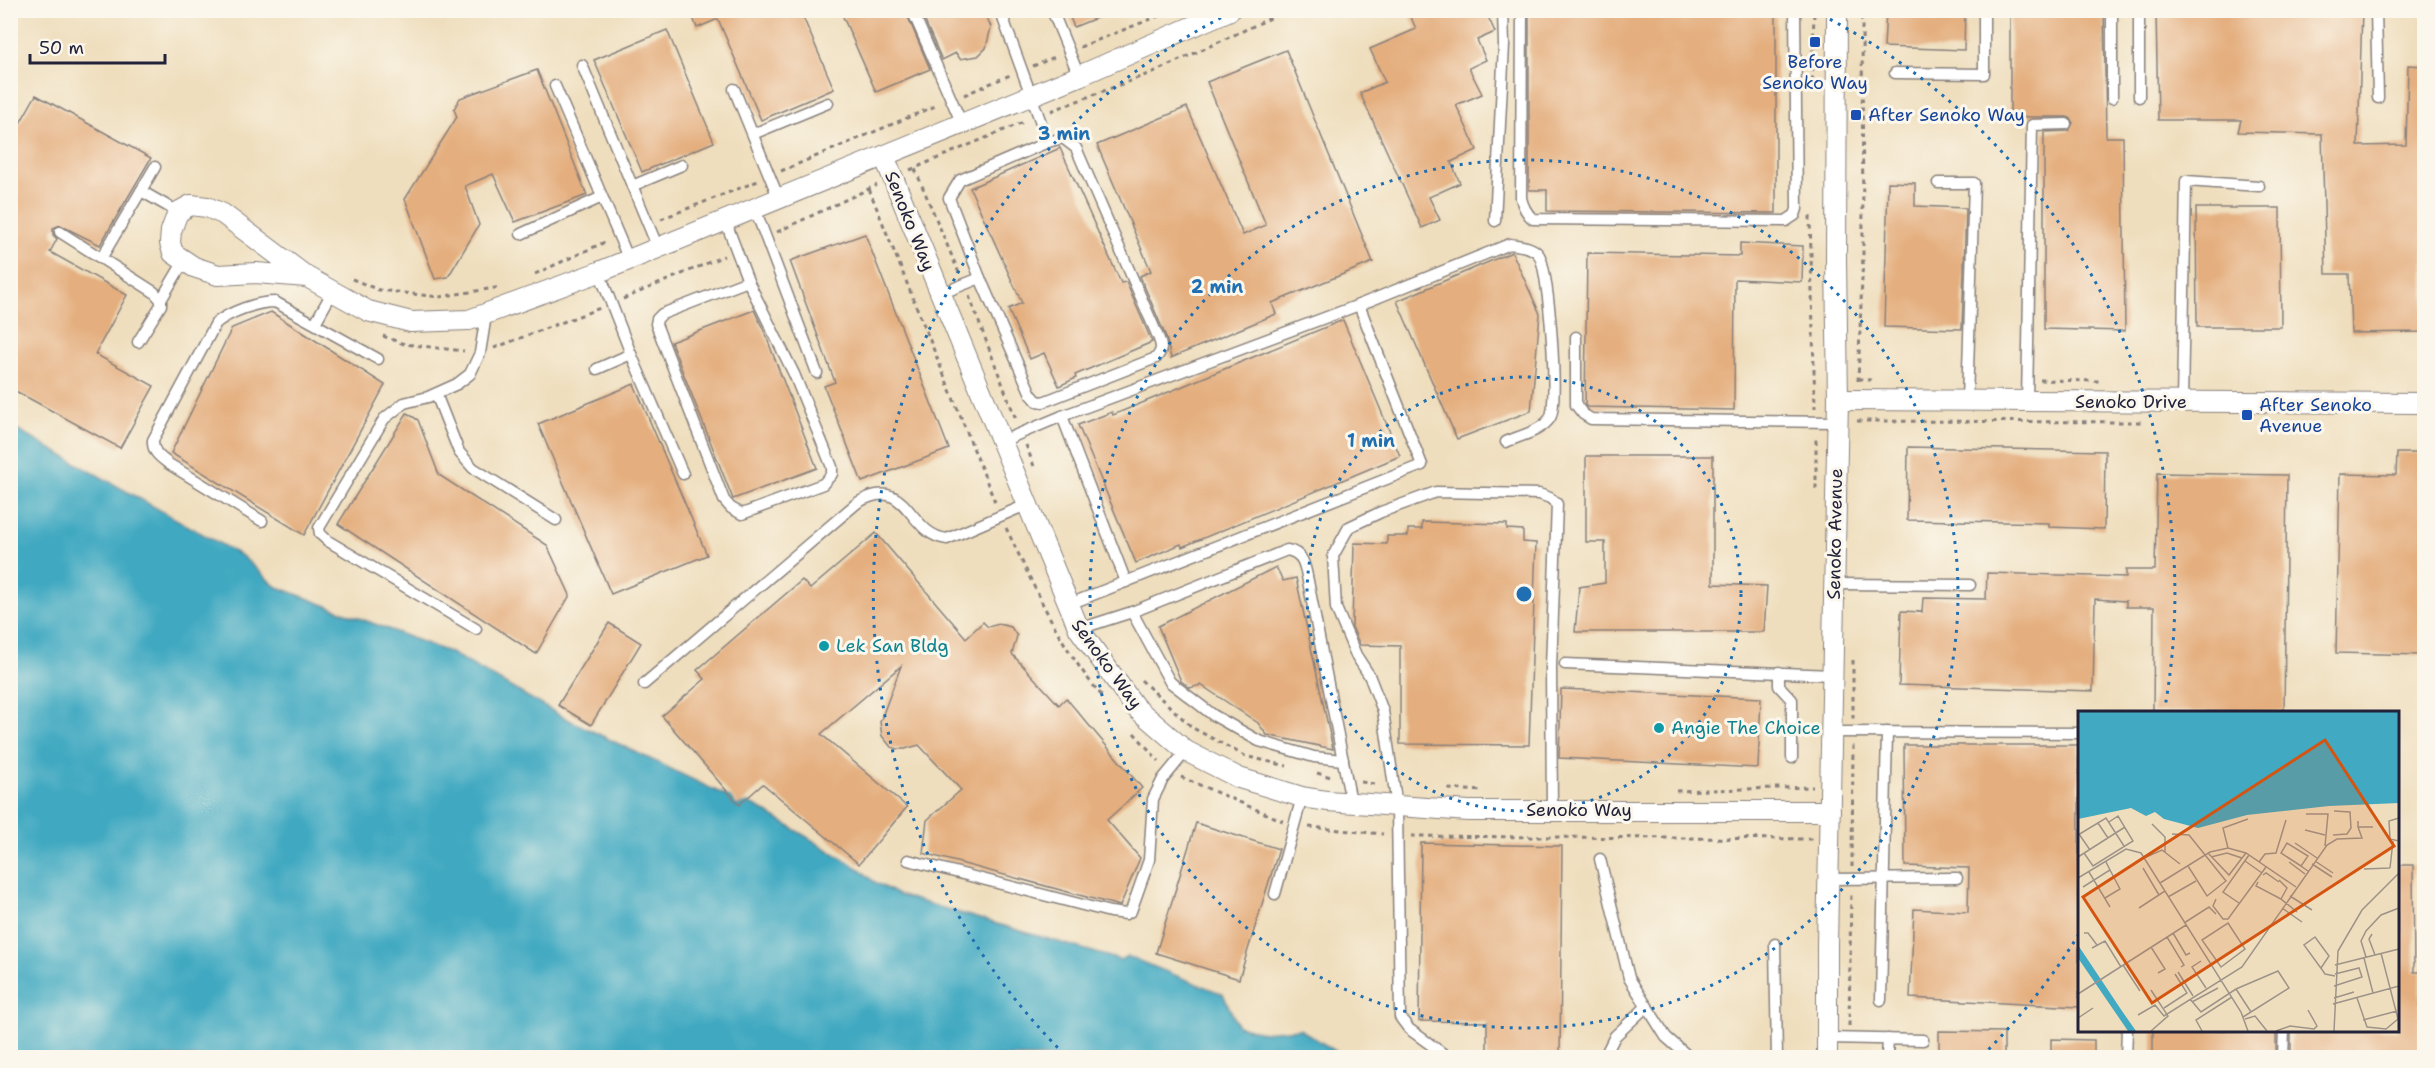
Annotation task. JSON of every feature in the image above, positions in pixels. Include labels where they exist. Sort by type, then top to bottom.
[{"type":"street","name":"Senoko Way","points":[[178,212],[191,205],[207,207],[223,213],[307,277],[368,311],[411,322],[469,320],[599,272],[755,209],[1079,76],[1230,10]]},
{"type":"street","name":"Senoko Avenue","points":[[1827,1058],[1838,400],[1837,10]]},
{"type":"street","name":"Senoko Way","points":[[884,156],[1067,605],[1079,629],[1135,707],[1186,751],[1239,778],[1302,797],[1397,807],[1469,811],[1830,811]]},
{"type":"street","points":[[178,212],[171,231],[170,243],[173,253],[184,261]]},
{"type":"street","name":"Senoko Way","points":[[184,261],[218,275],[256,273],[307,277]]},
{"type":"street","name":"Senoko Drive","points":[[1838,400],[2424,403]]},
{"type":"lane","points":[[912,10],[962,124]]},
{"type":"lane","points":[[1000,10],[1048,142]]},
{"type":"lane","points":[[1052,10],[1079,76]]},
{"type":"lane","points":[[1495,221],[1504,45],[1503,10]]},
{"type":"lane","points":[[1522,10],[1521,198],[1523,207],[1533,219],[1786,221],[1795,215],[1797,209],[1795,10]]},
{"type":"lane","points":[[1895,73],[1984,74],[1984,10]]},
{"type":"lane","points":[[2112,10],[2112,98]]},
{"type":"lane","points":[[2139,10],[2139,97]]},
{"type":"lane","points":[[2376,10],[2378,98]]},
{"type":"lane","points":[[582,65],[658,248]]},
{"type":"lane","points":[[555,86],[629,260]]},
{"type":"lane","points":[[734,89],[779,199]]},
{"type":"lane","points":[[753,135],[828,103]]},
{"type":"lane","points":[[2027,402],[2032,125],[2066,124]]},
{"type":"lane","points":[[1063,138],[1077,148],[1159,339],[1162,347],[1161,353],[1156,358],[1091,385],[1043,402],[1037,401],[1031,394],[980,278],[949,198],[950,193],[960,180],[1048,142],[1063,138]]},
{"type":"lane","points":[[632,186],[682,165]]},
{"type":"lane","points":[[102,257],[156,167]]},
{"type":"lane","points":[[2182,403],[2186,181],[2259,186]]},
{"type":"lane","points":[[1938,183],[1974,183],[1967,401]]},
{"type":"lane","points":[[141,191],[178,212]]},
{"type":"lane","points":[[521,234],[602,197]]},
{"type":"lane","points":[[755,209],[818,373]]},
{"type":"lane","points":[[725,220],[748,281],[794,374],[832,474],[823,484],[742,514],[731,508],[724,500],[711,461],[656,324],[662,314],[748,281]]},
{"type":"lane","points":[[60,232],[154,292],[161,300]]},
{"type":"lane","points":[[1000,442],[1062,416],[1359,305],[1510,244],[1528,247],[1538,252],[1545,265],[1552,340],[1554,409],[1544,425],[1506,442]]},
{"type":"lane","points":[[138,342],[184,261]]},
{"type":"lane","points":[[599,272],[631,354],[683,474]]},
{"type":"lane","points":[[940,294],[980,278]]},
{"type":"lane","points":[[315,323],[333,291]]},
{"type":"lane","points":[[261,521],[169,464],[157,454],[153,447],[153,440],[216,323],[225,316],[266,302],[275,303],[378,359]]},
{"type":"lane","points":[[1067,605],[1422,465],[1359,305]]},
{"type":"lane","points":[[476,629],[328,541],[320,531],[321,524],[384,419],[404,404],[458,384],[470,374],[480,353],[486,315]]},
{"type":"lane","points":[[1576,337],[1576,405],[1591,420],[1837,422]]},
{"type":"lane","points":[[597,369],[631,354]]},
{"type":"lane","points":[[436,394],[464,460],[556,520]]},
{"type":"lane","points":[[1062,416],[1126,582]]},
{"type":"lane","points":[[644,684],[857,502],[868,496],[882,492],[893,496],[934,536],[947,539],[1026,505]]},
{"type":"lane","points":[[1449,1058],[1409,1029],[1400,1017],[1397,807],[1383,711],[1369,675],[1356,655],[1336,608],[1333,556],[1349,528],[1381,512],[1436,492],[1539,494],[1550,498],[1557,504],[1551,667],[1552,810]]},
{"type":"lane","points":[[1079,629],[1132,612],[1287,550],[1294,551],[1304,561],[1351,802]]},
{"type":"lane","points":[[1834,584],[1970,585]]},
{"type":"lane","points":[[1132,612],[1170,682],[1213,716],[1258,741],[1314,757],[1343,760]]},
{"type":"lane","points":[[1565,664],[1832,675]]},
{"type":"lane","points":[[1779,672],[1779,686],[1792,702],[1792,758]]},
{"type":"lane","points":[[1832,732],[2078,733]]},
{"type":"lane","points":[[1881,1000],[1887,732]]},
{"type":"lane","points":[[908,860],[1110,912],[1126,914],[1131,911],[1149,860],[1153,799],[1169,772],[1186,751]]},
{"type":"lane","points":[[1275,894],[1302,797]]},
{"type":"lane","points":[[1600,859],[1629,978],[1666,1037],[1690,1058]]},
{"type":"lane","points":[[1829,879],[1957,878]]},
{"type":"lane","points":[[1775,944],[1777,1058]]},
{"type":"lane","points":[[1604,1058],[1615,1036],[1647,1006]]},
{"type":"lane","points":[[2126,1058],[2127,1032]]},
{"type":"lane","points":[[2283,1058],[2284,1032]]},
{"type":"lane","points":[[1828,1038],[1923,1040]]},
{"type":"lane","points":[[1887,1058],[1888,1039]]},
{"type":"path","points":[[648,224],[1174,10]]},
{"type":"path","points":[[1858,400],[1863,253],[1862,10]]},
{"type":"path","points":[[869,189],[1001,516],[1059,636],[1092,685],[1108,703]]},
{"type":"path","points":[[533,275],[619,235]]},
{"type":"path","points":[[348,278],[379,290],[439,297],[511,285]]},
{"type":"path","points":[[1857,421],[2135,422]]},
{"type":"path","points":[[1131,729],[1169,772],[1294,826],[1397,836],[1814,839]]},
{"type":"path","points":[[1671,791],[1815,787]]},
{"type":"water","points":[[10,426],[242,556],[275,586],[451,653],[563,717],[729,797],[737,806],[748,803],[764,811],[860,869],[873,881],[898,895],[1120,960],[1127,956],[1223,994],[1238,1026],[1262,1032],[1300,1029],[1345,1057],[11,1057]]},
{"type":"building","points":[[690,10],[800,10],[834,89],[761,120],[718,19],[697,28]]},
{"type":"building","points":[[840,10],[905,10],[930,69],[876,92]]},
{"type":"building","points":[[920,10],[984,10],[991,27],[986,48],[978,56],[960,59],[956,53],[942,60]]},
{"type":"building","points":[[1067,10],[1114,10],[1114,11],[1074,27]]},
{"type":"building","points":[[1408,10],[1485,10],[1495,32],[1477,40],[1486,60],[1469,68],[1482,94],[1456,105],[1477,150],[1451,162],[1460,183],[1429,197],[1440,220],[1422,228],[1360,93],[1385,82],[1370,49],[1416,29]]},
{"type":"building","points":[[1529,10],[1776,10],[1776,213],[1547,211],[1547,190],[1529,190]]},
{"type":"building","points":[[1886,10],[1965,10],[1964,50],[1884,47]]},
{"type":"building","points":[[2010,10],[2104,10],[2106,137],[2123,137],[2125,331],[2044,329],[2044,132],[2069,131],[2073,123],[2070,118],[2066,117],[2010,117]]},
{"type":"building","points":[[2156,10],[2362,10],[2358,146],[2406,145],[2408,65],[2424,66],[2424,332],[2351,333],[2349,274],[2326,274],[2322,134],[2238,132],[2241,120],[2158,120]]},
{"type":"building","points":[[667,30],[714,142],[642,172],[594,60]]},
{"type":"building","points":[[1286,50],[1373,262],[1272,303],[1276,314],[1171,358],[1166,337],[1140,276],[1151,271],[1097,145],[1187,107],[1243,235],[1266,225],[1207,82]]},
{"type":"building","points":[[537,70],[587,195],[515,222],[493,174],[465,186],[479,225],[448,277],[435,279],[405,199],[457,117],[454,109],[460,98]]},
{"type":"building","points":[[36,95],[151,158],[100,245],[60,225],[53,228],[53,235],[57,239],[50,252],[127,295],[95,354],[154,386],[120,448],[10,388],[10,141]]},
{"type":"building","points":[[1060,148],[1121,283],[1126,282],[1152,342],[1075,375],[1076,378],[1059,386],[1044,353],[1030,359],[1008,309],[1022,303],[970,188]]},
{"type":"building","points":[[1888,182],[1915,183],[1915,206],[1966,208],[1962,329],[1884,327]]},
{"type":"building","points":[[2196,208],[2280,208],[2281,327],[2197,327]]},
{"type":"building","points":[[865,234],[949,449],[862,482],[824,386],[835,382],[790,261]]},
{"type":"building","points":[[1740,243],[1803,246],[1802,282],[1735,279],[1734,410],[1587,407],[1585,405],[1587,253],[1740,256]]},
{"type":"building","points":[[1512,252],[1540,314],[1531,411],[1457,439],[1397,301]]},
{"type":"building","points":[[754,310],[817,468],[733,499],[671,342]]},
{"type":"building","points":[[271,312],[385,385],[304,535],[171,453],[232,328]]},
{"type":"building","points":[[1343,320],[1400,456],[1182,547],[1181,544],[1136,563],[1078,425],[1112,412],[1113,415]]},
{"type":"building","points":[[634,384],[707,555],[611,594],[538,424]]},
{"type":"building","points":[[407,413],[418,420],[439,475],[547,545],[570,595],[536,654],[338,524]]},
{"type":"building","points":[[1908,447],[2105,451],[2104,529],[2049,527],[2049,523],[1907,520]]},
{"type":"building","points":[[2397,453],[2424,453],[2424,655],[2336,653],[2340,474],[2396,475]]},
{"type":"building","points":[[1586,456],[1713,456],[1713,584],[1767,586],[1764,632],[1575,632],[1579,587],[1605,583],[1605,542],[1586,542]]},
{"type":"building","points":[[2157,473],[2287,475],[2284,711],[2153,711],[2154,607],[2126,607],[2126,601],[2095,599],[2093,691],[1899,685],[1901,611],[1922,612],[1923,598],[1986,599],[1987,573],[2126,577],[2126,570],[2155,570]]},
{"type":"building","points":[[1422,522],[1507,524],[1507,529],[1523,530],[1523,542],[1536,543],[1529,745],[1400,744],[1400,646],[1360,645],[1352,627],[1354,543],[1387,544],[1387,536],[1408,536],[1408,529],[1422,529]]},
{"type":"building","points":[[876,533],[966,638],[983,622],[988,627],[999,624],[1011,627],[1017,636],[1012,654],[1059,705],[1066,698],[1142,788],[1107,820],[1140,858],[1120,906],[923,853],[927,820],[961,790],[919,745],[898,749],[891,747],[882,736],[880,722],[901,666],[821,734],[907,807],[859,864],[763,784],[739,805],[662,716],[705,679],[697,670],[802,580],[810,589]]},
{"type":"building","points":[[1276,567],[1283,581],[1296,578],[1333,749],[1267,735],[1258,723],[1201,685],[1190,688],[1181,681],[1158,626]]},
{"type":"building","points":[[609,623],[641,643],[591,725],[558,705]]},
{"type":"building","name":"Angie The Choice","points":[[1561,689],[1761,698],[1758,768],[1559,758]]},
{"type":"building","points":[[1904,745],[2078,745],[2078,1007],[1910,998],[1914,909],[1968,912],[1969,868],[1905,866]]},
{"type":"building","points":[[1196,823],[1279,849],[1239,979],[1156,953]]},
{"type":"building","points":[[1421,843],[1562,846],[1560,1058],[1487,1058],[1487,1022],[1419,1021]]},
{"type":"building","points":[[2399,865],[2413,865],[2414,972],[2421,972],[2419,1058],[2291,1058],[2291,1032],[2399,1032]]},
{"type":"building","points":[[1939,1031],[2004,1032],[2004,1058],[1939,1058]]},
{"type":"building","points":[[2153,1032],[2276,1032],[2276,1058],[2153,1058]]},
{"type":"building","points":[[2051,1039],[2094,1040],[2094,1058],[2051,1058]]},
{"type":"place","name":"Before Senoko Way","points":[[1815,42]]},
{"type":"place","name":"After Senoko Way","points":[[1856,115]]},
{"type":"place","name":"After Senoko Avenue","points":[[2247,415]]},
{"type":"place","name":"Lek San Bldg","points":[[824,646]]},
{"type":"place","name":"Angie The Choice","points":[[1659,728]]}]
